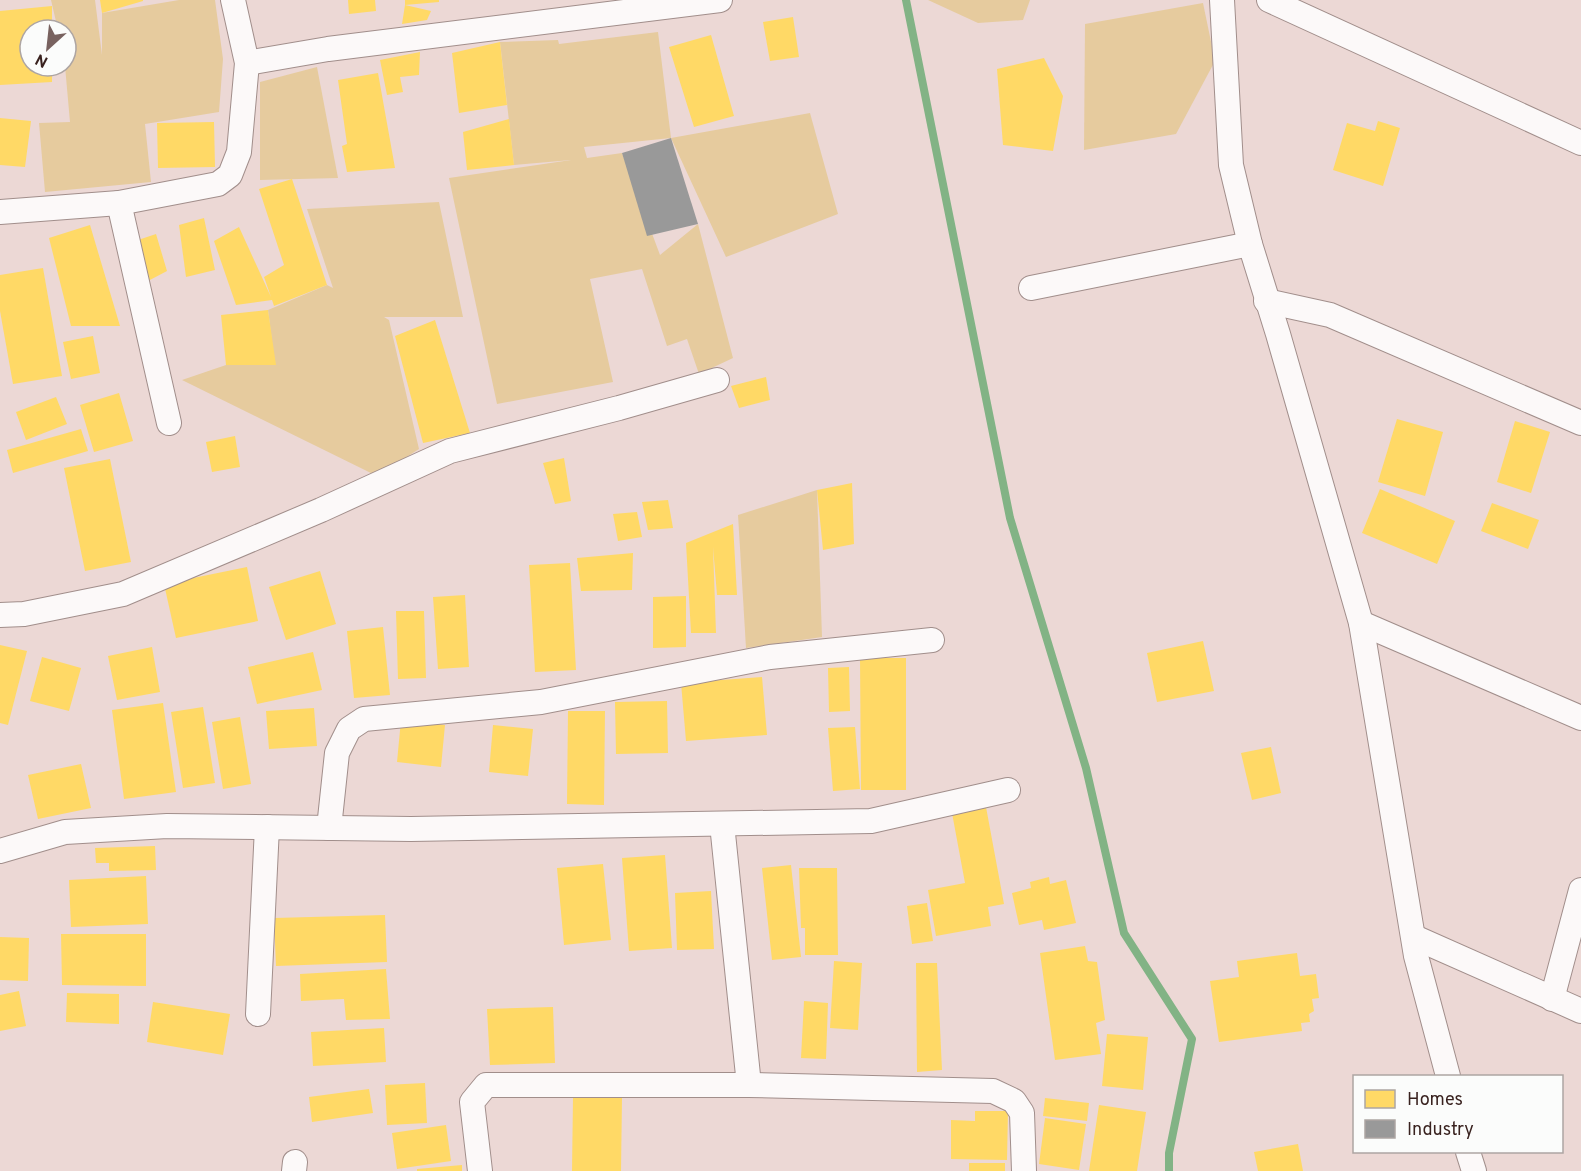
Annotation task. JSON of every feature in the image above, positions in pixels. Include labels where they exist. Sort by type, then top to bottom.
[{"type":"street","points":[[0,212],[119,203],[218,184],[230,175],[238,152],[247,63],[233,0]]},
{"type":"street","points":[[247,63],[328,49],[720,0]]},
{"type":"street","points":[[1222,0],[1231,165],[1266,301],[1278,334],[1360,622],[1416,956],[1447,1075]]},
{"type":"street","points":[[1269,0],[1581,143]]},
{"type":"street","points":[[119,203],[169,423]]},
{"type":"street","points":[[1031,288],[1250,244]]},
{"type":"street","points":[[1266,301],[1330,315],[1581,423]]},
{"type":"street","points":[[0,615],[24,614],[123,594],[450,451],[619,408],[717,380]]},
{"type":"street","points":[[1360,622],[1581,718]]},
{"type":"street","points":[[330,828],[337,753],[349,729],[364,719],[542,702],[770,657],[932,640]]},
{"type":"street","points":[[0,851],[65,832],[167,826],[330,828],[871,821],[1008,790]]},
{"type":"street","points":[[722,824],[749,1085]]},
{"type":"street","points":[[258,1014],[267,827]]},
{"type":"street","points":[[1552,999],[1581,890]]},
{"type":"street","points":[[1414,937],[1581,1011]]},
{"type":"street","points":[[480,1171],[472,1102],[486,1085],[749,1085],[993,1091],[1014,1101],[1022,1113],[1024,1171]]},
{"type":"street","points":[[1468,1153],[1474,1171]]},
{"type":"shaded area","points":[[51,0],[95,0],[102,55],[102,13],[179,0],[215,0],[223,59],[219,112],[145,124],[151,182],[45,192],[39,123],[70,122],[66,78],[78,78],[78,18],[55,18]]},
{"type":"shaded area","points":[[928,0],[1030,0],[1023,20],[978,23]]},
{"type":"shaded area","points":[[1203,3],[1215,61],[1176,134],[1084,150],[1085,24]]},
{"type":"shaded area","points":[[658,32],[671,138],[584,147],[587,158],[622,153],[660,255],[698,224],[733,358],[699,374],[687,339],[667,346],[642,269],[590,279],[613,382],[497,404],[449,178],[571,160],[514,165],[500,42],[558,40],[559,44]]},
{"type":"shaded area","points":[[317,67],[338,178],[260,180],[260,82]]},
{"type":"shaded area","points":[[810,113],[838,214],[726,257],[671,138]]},
{"type":"shaded area","points":[[439,202],[463,317],[384,317],[389,320],[419,449],[377,476],[182,380],[226,365],[275,365],[268,310],[327,285],[333,288],[307,209]]},
{"type":"shaded area","points":[[817,490],[822,637],[746,648],[738,515]]},
{"type":"building: Homes","points":[[100,0],[143,0],[143,1],[102,13]]},
{"type":"building: Homes","points":[[348,0],[375,0],[376,11],[349,14]]},
{"type":"building: Homes","points":[[405,0],[439,0],[439,2],[405,5]]},
{"type":"building: Homes","points":[[405,5],[431,11],[427,20],[402,24]]},
{"type":"building: Homes","points":[[52,6],[52,18],[18,18],[18,78],[52,78],[52,82],[0,85],[0,11]]},
{"type":"building: Homes","points":[[793,17],[799,57],[770,61],[763,22]]},
{"type":"building: Homes","points":[[711,35],[734,116],[694,127],[669,47]]},
{"type":"building: Homes","points":[[500,42],[507,105],[459,113],[452,53]]},
{"type":"building: Homes","points":[[420,52],[419,75],[400,77],[403,92],[387,95],[380,60]]},
{"type":"building: Homes","points":[[1044,58],[1063,96],[1053,151],[1003,145],[997,69]]},
{"type":"building: Homes","points":[[378,73],[395,168],[347,172],[342,146],[347,144],[338,80]]},
{"type":"building: Homes","points":[[0,118],[31,121],[25,167],[0,165]]},
{"type":"building: Homes","points":[[509,119],[514,165],[467,170],[463,132]]},
{"type":"building: Homes","points":[[1378,121],[1400,128],[1383,186],[1333,170],[1347,123],[1375,131]]},
{"type":"building: Homes","points":[[214,122],[215,167],[158,168],[157,123]]},
{"type":"building: Homes","points":[[292,179],[327,285],[274,306],[272,300],[236,305],[214,241],[239,227],[271,297],[264,277],[284,265],[259,189]]},
{"type":"building: Homes","points":[[204,218],[215,270],[186,277],[179,225]]},
{"type":"building: Homes","points":[[90,225],[120,326],[71,326],[49,238]]},
{"type":"building: Homes","points":[[156,234],[167,271],[148,281],[132,242]]},
{"type":"building: Homes","points":[[43,268],[62,376],[13,384],[0,311],[0,275]]},
{"type":"building: Homes","points":[[268,310],[276,365],[226,365],[221,315]]},
{"type":"building: Homes","points":[[435,320],[470,433],[423,443],[395,336]]},
{"type":"building: Homes","points":[[93,336],[100,373],[71,379],[63,342]]},
{"type":"building: Homes","points":[[766,377],[770,400],[739,408],[731,386]]},
{"type":"building: Homes","points":[[119,393],[133,441],[94,452],[80,405]]},
{"type":"building: Homes","points":[[56,397],[67,424],[26,440],[16,412]]},
{"type":"building: Homes","points":[[1397,419],[1443,432],[1425,496],[1378,482]]},
{"type":"building: Homes","points":[[1515,421],[1550,432],[1531,493],[1497,482]]},
{"type":"building: Homes","points":[[81,429],[88,451],[13,473],[7,450]]},
{"type":"building: Homes","points":[[235,436],[240,467],[212,472],[206,442]]},
{"type":"building: Homes","points":[[564,458],[571,501],[555,504],[543,463]]},
{"type":"building: Homes","points":[[110,459],[131,562],[85,571],[64,468]]},
{"type":"building: Homes","points":[[852,483],[854,544],[823,550],[817,490]]},
{"type":"building: Homes","points":[[1380,489],[1455,521],[1437,564],[1362,533]]},
{"type":"building: Homes","points":[[668,500],[673,528],[648,530],[642,502]]},
{"type":"building: Homes","points":[[1492,503],[1539,520],[1528,549],[1481,531]]},
{"type":"building: Homes","points":[[637,512],[642,537],[618,541],[613,514]]},
{"type":"building: Homes","points":[[733,524],[737,595],[717,595],[713,547],[716,633],[691,633],[686,543]]},
{"type":"building: Homes","points":[[633,553],[632,590],[581,591],[577,558]]},
{"type":"building: Homes","points":[[570,563],[576,670],[535,672],[529,565]]},
{"type":"building: Homes","points":[[247,567],[258,621],[176,638],[164,584]]},
{"type":"building: Homes","points":[[320,571],[336,624],[286,640],[269,587]]},
{"type":"building: Homes","points":[[465,595],[469,667],[438,669],[433,597]]},
{"type":"building: Homes","points":[[686,596],[686,647],[653,648],[653,597]]},
{"type":"building: Homes","points":[[396,611],[424,611],[426,678],[398,679]]},
{"type":"building: Homes","points":[[383,627],[390,695],[354,698],[347,631]]},
{"type":"building: Homes","points":[[1203,641],[1214,691],[1157,702],[1147,653]]},
{"type":"building: Homes","points":[[0,645],[27,651],[8,725],[0,723]]},
{"type":"building: Homes","points":[[152,647],[160,692],[117,700],[108,656]]},
{"type":"building: Homes","points":[[313,652],[322,690],[257,704],[248,667]]},
{"type":"building: Homes","points":[[42,657],[81,668],[69,711],[30,701]]},
{"type":"building: Homes","points":[[860,658],[906,658],[906,790],[861,790]]},
{"type":"building: Homes","points":[[849,667],[850,711],[829,712],[828,668]]},
{"type":"building: Homes","points":[[762,677],[767,735],[686,741],[681,683]]},
{"type":"building: Homes","points":[[667,701],[668,753],[616,754],[615,702]]},
{"type":"building: Homes","points":[[163,703],[176,792],[124,799],[112,710]]},
{"type":"building: Homes","points":[[203,707],[215,783],[183,788],[171,712]]},
{"type":"building: Homes","points":[[314,708],[317,746],[269,749],[266,711]]},
{"type":"building: Homes","points":[[568,711],[605,711],[604,805],[567,804]]},
{"type":"building: Homes","points":[[240,717],[251,784],[223,789],[212,722]]},
{"type":"building: Homes","points":[[401,720],[445,725],[441,767],[397,762]]},
{"type":"building: Homes","points":[[493,725],[533,729],[528,776],[489,772]]},
{"type":"building: Homes","points":[[855,727],[860,789],[833,791],[828,728]]},
{"type":"building: Homes","points":[[1271,747],[1281,793],[1252,800],[1241,753]]},
{"type":"building: Homes","points":[[81,764],[91,808],[38,819],[28,775]]},
{"type":"building: Homes","points":[[986,807],[1004,904],[988,907],[991,926],[936,936],[928,890],[965,883],[952,813]]},
{"type":"building: Homes","points":[[155,846],[156,870],[109,871],[109,863],[96,863],[95,848]]},
{"type":"building: Homes","points":[[665,855],[672,948],[629,951],[622,858]]},
{"type":"building: Homes","points":[[603,864],[611,940],[564,945],[557,868]]},
{"type":"building: Homes","points":[[791,865],[801,957],[772,960],[762,868]]},
{"type":"building: Homes","points":[[799,868],[837,868],[838,955],[805,955],[805,928],[801,928]]},
{"type":"building: Homes","points":[[146,876],[148,924],[71,927],[69,880]]},
{"type":"building: Homes","points":[[1049,877],[1050,884],[1066,880],[1076,923],[1044,930],[1042,920],[1019,925],[1012,893],[1031,888],[1030,882]]},
{"type":"building: Homes","points":[[711,891],[714,949],[677,950],[675,893]]},
{"type":"building: Homes","points":[[927,903],[933,941],[912,944],[907,906]]},
{"type":"building: Homes","points":[[385,915],[387,962],[276,966],[274,918]]},
{"type":"building: Homes","points":[[61,934],[146,934],[146,986],[62,985]]},
{"type":"building: Homes","points":[[0,937],[29,938],[28,981],[0,980]]},
{"type":"building: Homes","points":[[1085,946],[1088,961],[1097,962],[1105,1020],[1096,1023],[1101,1054],[1055,1060],[1040,953]]},
{"type":"building: Homes","points":[[1297,953],[1300,976],[1316,974],[1319,998],[1312,999],[1314,1011],[1309,1014],[1310,1022],[1301,1023],[1302,1031],[1219,1042],[1210,981],[1239,977],[1237,961]]},
{"type":"building: Homes","points":[[834,961],[862,963],[858,1030],[830,1028]]},
{"type":"building: Homes","points":[[916,963],[937,963],[942,1070],[917,1072]]},
{"type":"building: Homes","points":[[386,969],[390,1019],[346,1020],[344,999],[301,1001],[300,974]]},
{"type":"building: Homes","points":[[19,991],[26,1026],[0,1031],[0,995]]},
{"type":"building: Homes","points":[[67,993],[119,994],[119,1024],[66,1022]]},
{"type":"building: Homes","points":[[804,1001],[828,1003],[826,1059],[801,1058]]},
{"type":"building: Homes","points":[[153,1002],[230,1014],[223,1055],[147,1042]]},
{"type":"building: Homes","points":[[553,1007],[555,1063],[490,1065],[487,1009]]},
{"type":"building: Homes","points":[[384,1028],[386,1062],[313,1066],[311,1032]]},
{"type":"building: Homes","points":[[1107,1034],[1148,1037],[1143,1090],[1102,1086]]},
{"type":"building: Homes","points":[[425,1083],[427,1123],[387,1125],[385,1085]]},
{"type":"building: Homes","points":[[369,1089],[373,1113],[312,1122],[309,1097]]},
{"type":"building: Homes","points":[[573,1097],[622,1098],[621,1171],[572,1171]]},
{"type":"building: Homes","points":[[1045,1098],[1089,1103],[1087,1121],[1043,1116]]},
{"type":"building: Homes","points":[[1099,1105],[1146,1112],[1137,1171],[1089,1171]]},
{"type":"building: Homes","points":[[975,1111],[1008,1111],[1007,1160],[951,1159],[951,1120],[975,1121]]},
{"type":"building: Homes","points":[[1045,1118],[1086,1124],[1079,1170],[1039,1164]]},
{"type":"building: Homes","points":[[446,1125],[451,1161],[397,1169],[392,1133]]},
{"type":"building: Homes","points":[[1298,1144],[1303,1171],[1258,1171],[1254,1152]]},
{"type":"building: Homes","points":[[969,1163],[1005,1163],[1005,1171],[969,1171]]},
{"type":"building: Homes","points":[[462,1165],[462,1171],[417,1171],[417,1169]]},
{"type":"building: Industry","points":[[671,138],[698,224],[647,236],[622,153]]},
{"type":"waterway","points":[[906,0],[1010,518],[1086,768],[1124,933],[1192,1039],[1169,1153],[1169,1171]]}]
